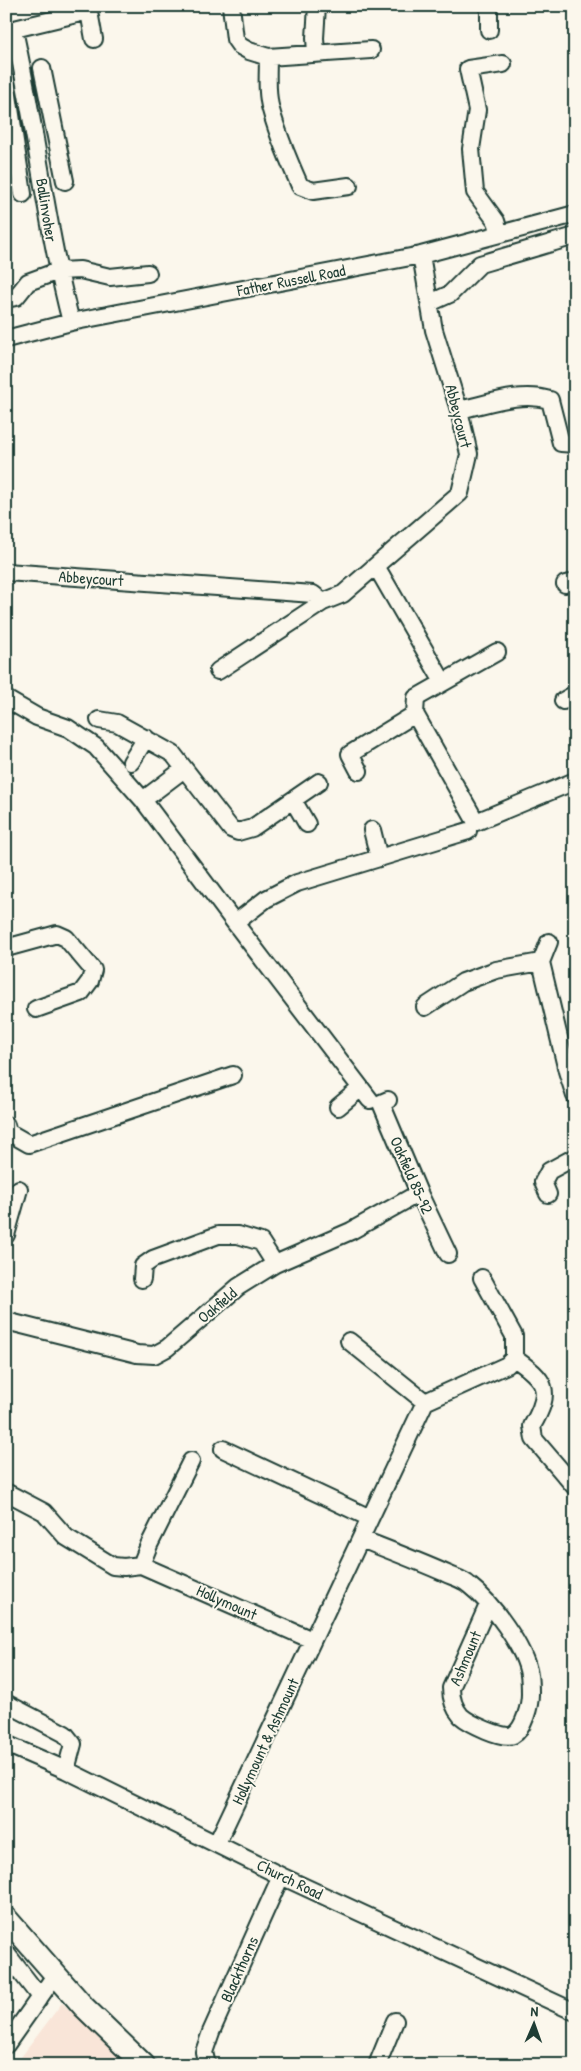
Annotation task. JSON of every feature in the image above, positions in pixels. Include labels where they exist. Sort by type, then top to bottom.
[{"type":"main road","points":[[6,1918],[84,2007],[144,2065]]},
{"type":"street","points":[[231,6],[234,38],[240,46],[268,57],[371,50]]},
{"type":"street","points":[[316,53],[317,6]]},
{"type":"street","points":[[489,6],[489,30]]},
{"type":"street","name":"Ballinvoher","points":[[71,322],[48,221],[38,149],[10,30],[88,8],[94,39]]},
{"type":"street","points":[[268,57],[270,110],[300,186],[313,191],[349,186]]},
{"type":"street","points":[[500,234],[496,221],[481,204],[475,192],[471,149],[477,110],[468,69],[503,64]]},
{"type":"street","name":"Ballinvoher","points":[[42,68],[65,181]]},
{"type":"street","name":"Ballinvoher","points":[[6,82],[23,194]]},
{"type":"street","points":[[11,115],[50,108]]},
{"type":"street","points":[[17,152],[58,146]]},
{"type":"street","name":"Father Russell Road","points":[[6,339],[71,322],[421,255],[575,214]]},
{"type":"street","points":[[430,302],[450,294],[480,264],[575,236]]},
{"type":"street","name":"Abbeycourt","points":[[218,670],[323,602],[343,594],[460,493],[469,454],[459,410],[434,330],[421,255]]},
{"type":"street","points":[[6,300],[16,297],[28,282],[58,271],[80,270],[110,277],[148,273]]},
{"type":"street","points":[[459,410],[527,395],[545,398],[550,400],[561,443],[575,444]]},
{"type":"street","points":[[376,566],[443,682]]},
{"type":"street","name":"Abbeycourt","points":[[6,572],[313,594],[323,602]]},
{"type":"street","points":[[497,652],[416,698],[415,714],[476,822],[575,781]]},
{"type":"street","points":[[6,698],[37,717],[68,728],[96,747],[143,800],[365,1094],[338,1107]]},
{"type":"street","points":[[359,771],[350,754],[415,714]]},
{"type":"street","points":[[99,720],[117,723],[173,754],[231,829],[238,832],[252,828],[319,782]]},
{"type":"street","points":[[131,762],[146,738]]},
{"type":"street","points":[[143,800],[184,769]]},
{"type":"street","points":[[292,800],[307,824]]},
{"type":"street","points":[[372,830],[379,858]]},
{"type":"street","points":[[235,923],[266,899],[297,883],[468,831]]},
{"type":"street","points":[[6,948],[57,934],[66,938],[93,970],[90,981],[81,993],[36,1009]]},
{"type":"street","points":[[549,942],[542,962],[566,1071],[575,1096]]},
{"type":"street","points":[[425,1007],[463,982],[496,970],[542,962]]},
{"type":"street","points":[[6,1125],[8,1132],[29,1144],[233,1075]]},
{"type":"street","name":"Oakfield 85-92","points":[[388,1100],[381,1104],[418,1193],[448,1254]]},
{"type":"street","points":[[548,1194],[543,1182],[549,1171],[575,1157]]},
{"type":"street","points":[[6,1235],[19,1189]]},
{"type":"street","name":"Oakfield","points":[[6,1322],[137,1354],[154,1355],[167,1348],[238,1287],[275,1264],[351,1231],[418,1193]]},
{"type":"street","points":[[142,1279],[143,1266],[152,1259],[218,1235],[238,1235],[261,1242],[275,1264]]},
{"type":"street","points":[[312,1640],[425,1402],[507,1365],[514,1358],[514,1336],[482,1278]]},
{"type":"street","points":[[348,1341],[425,1402]]},
{"type":"street","points":[[514,1358],[535,1372],[543,1386],[545,1397],[540,1412],[532,1426],[534,1439],[575,1487]]},
{"type":"street","points":[[224,1449],[370,1518]]},
{"type":"street","points":[[141,1565],[148,1544],[191,1461]]},
{"type":"street","name":"Hollymount","points":[[6,1492],[44,1512],[66,1538],[113,1566],[141,1565],[312,1640]]},
{"type":"street","name":"Ashmount","points":[[361,1539],[468,1584],[488,1605],[502,1620],[519,1645],[529,1674],[530,1700],[520,1728],[513,1735],[507,1736],[485,1730],[462,1717],[451,1697],[451,1688],[488,1605]]},
{"type":"street","name":"Hollymount & Ashmount","points":[[217,1843],[312,1640]]},
{"type":"street","points":[[6,1704],[65,1734],[74,1744],[66,1770]]},
{"type":"street","name":"Church Road","points":[[6,1744],[66,1770],[282,1876],[575,2012]]},
{"type":"street","name":"Blackthorns","points":[[207,2065],[204,2052],[211,2032],[282,1876]]},
{"type":"street","points":[[6,1954],[40,1997]]},
{"type":"street","points":[[6,2045],[56,1974]]},
{"type":"street","points":[[376,2065],[395,2021]]},
{"type":"shaded area","points":[[62,2003],[129,2065],[15,2065]]}]
